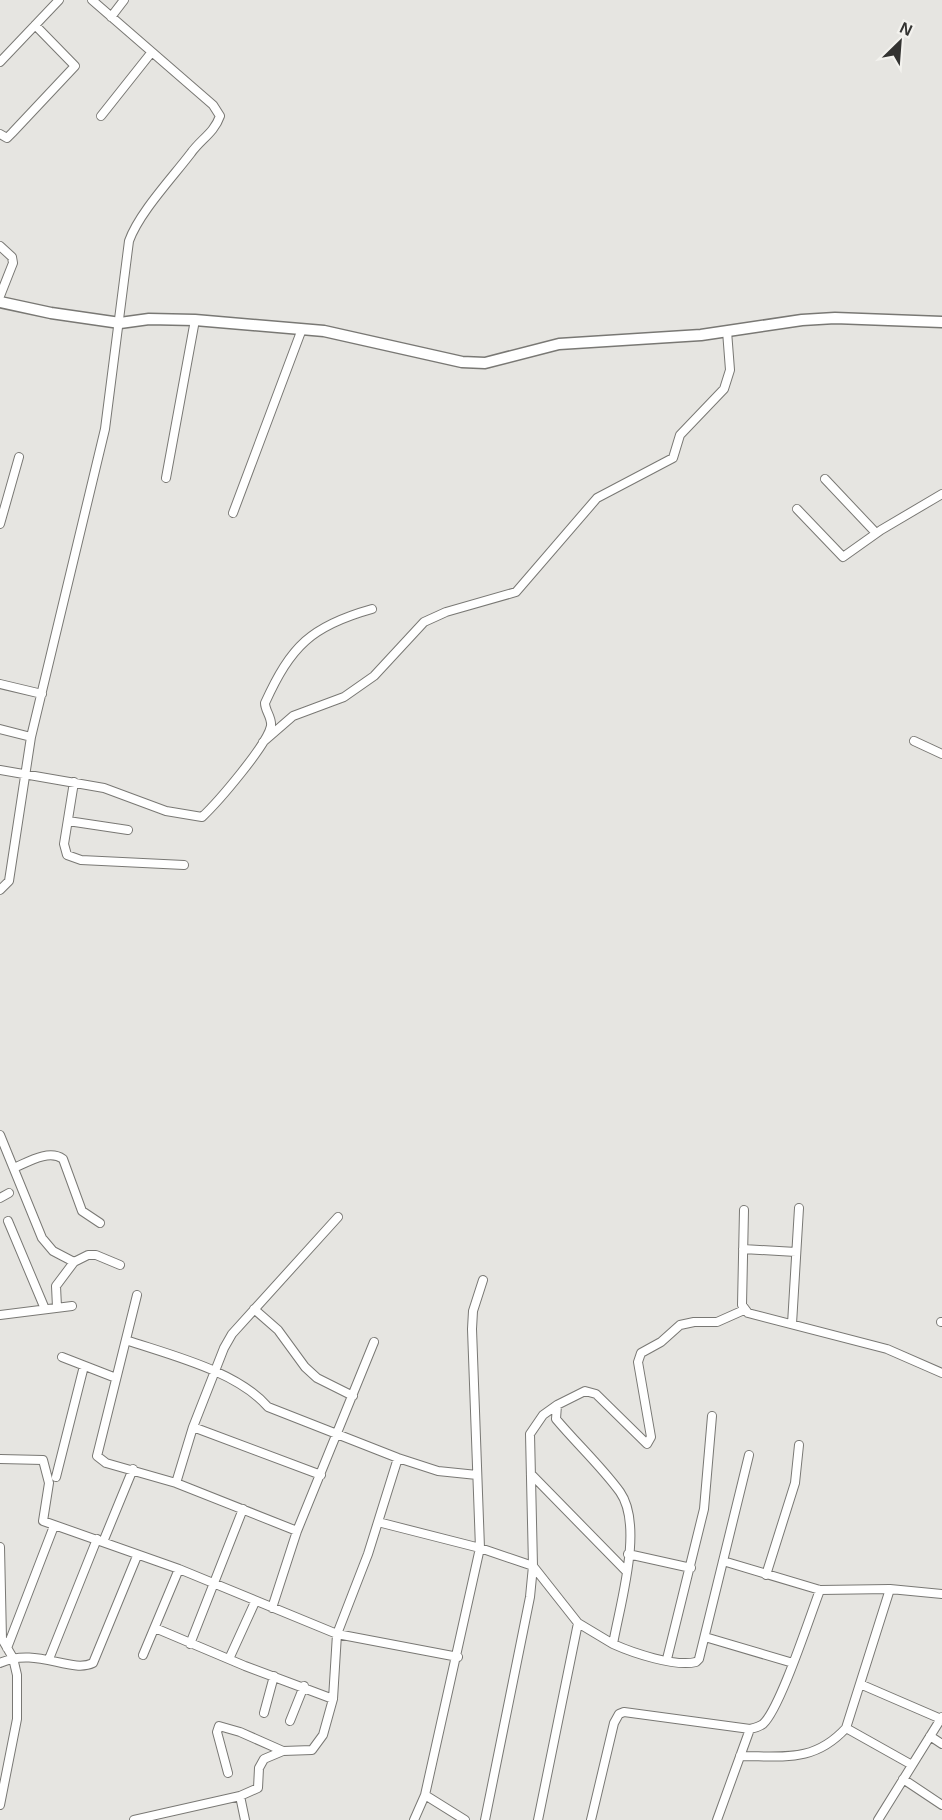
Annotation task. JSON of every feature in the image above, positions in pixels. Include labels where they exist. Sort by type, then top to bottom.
[{"type":"street","points":[[0,62],[59,0]]},
{"type":"street","points":[[0,890],[9,881],[32,737],[105,429],[120,322],[123,277],[133,230],[192,152],[208,137],[220,116],[213,105],[92,0]]},
{"type":"street","points":[[111,17],[124,0]]},
{"type":"street","points":[[1,136],[7,138],[75,66],[35,25]]},
{"type":"street","points":[[101,116],[151,53]]},
{"type":"street","points":[[0,246],[12,257],[13,263],[0,296]]},
{"type":"street","points":[[0,302],[51,313],[120,322],[149,319],[195,320],[302,329],[348,335],[462,362],[485,363],[559,344],[727,331],[835,318],[942,322]]},
{"type":"street","points":[[166,478],[195,320]]},
{"type":"street","points":[[233,513],[302,329]]},
{"type":"street","points":[[263,742],[293,716],[344,697],[374,676],[424,621],[446,612],[516,592],[597,498],[673,459],[680,435],[724,388],[730,370],[727,331]]},
{"type":"street","points":[[0,525],[19,457]]},
{"type":"street","points":[[825,480],[876,533]]},
{"type":"street","points":[[797,509],[843,557],[876,533],[942,494]]},
{"type":"street","points":[[0,770],[117,791],[166,811],[202,817],[222,799],[263,742],[271,724],[265,703],[281,668],[293,651],[339,618],[372,609]]},
{"type":"street","points":[[0,684],[42,694]]},
{"type":"street","points":[[0,729],[32,737]]},
{"type":"street","points":[[914,741],[942,754]]},
{"type":"street","points":[[74,782],[65,851],[75,859],[184,865]]},
{"type":"street","points":[[69,821],[128,830]]},
{"type":"street","points":[[0,1135],[42,1238],[53,1251],[74,1262]]},
{"type":"street","points":[[14,1168],[50,1154],[59,1156],[63,1159],[82,1211],[100,1223]]},
{"type":"street","points":[[0,1198],[9,1193]]},
{"type":"street","points":[[792,1324],[798,1208]]},
{"type":"street","points":[[744,1210],[742,1305],[744,1310],[754,1316],[887,1348],[942,1373]]},
{"type":"street","points":[[176,1483],[193,1427],[232,1334],[338,1217]]},
{"type":"street","points":[[8,1221],[45,1309]]},
{"type":"street","points":[[743,1250],[796,1252]]},
{"type":"street","points":[[57,1307],[56,1286],[74,1262],[88,1255],[96,1255],[120,1265]]},
{"type":"street","points":[[414,1820],[425,1795],[458,1657],[480,1548],[472,1329],[473,1311],[483,1280]]},
{"type":"street","points":[[137,1295],[97,1456],[106,1463],[176,1483],[297,1532]]},
{"type":"street","points":[[0,1315],[72,1306]]},
{"type":"street","points":[[254,1309],[278,1330],[305,1367],[317,1378],[352,1395]]},
{"type":"street","points":[[485,1820],[530,1597],[533,1566],[530,1434],[543,1415],[585,1391],[596,1394],[647,1444],[651,1437],[638,1362],[641,1353],[661,1342],[680,1325],[694,1322],[717,1322],[744,1310]]},
{"type":"street","points":[[126,1340],[215,1371],[261,1398],[268,1407],[398,1458],[438,1471],[477,1475]]},
{"type":"street","points":[[272,1608],[297,1532],[374,1342]]},
{"type":"street","points":[[62,1357],[116,1378]]},
{"type":"street","points":[[56,1477],[84,1366]]},
{"type":"street","points":[[557,1405],[556,1419],[620,1492],[628,1508],[630,1517],[628,1554],[613,1644]]},
{"type":"street","points":[[667,1659],[704,1509],[712,1416]]},
{"type":"street","points":[[193,1427],[321,1475]]},
{"type":"street","points":[[766,1575],[795,1483],[799,1445]]},
{"type":"street","points":[[378,1522],[480,1548],[533,1566],[578,1623],[613,1644],[632,1652],[696,1662],[705,1637],[749,1455]]},
{"type":"street","points":[[228,1773],[217,1732],[219,1726],[240,1732],[283,1751],[308,1752],[315,1748],[323,1735],[333,1699],[337,1634],[378,1522],[398,1458]]},
{"type":"street","points":[[0,1459],[43,1460],[49,1483],[43,1521],[54,1526],[179,1569],[337,1634],[458,1657]]},
{"type":"street","points":[[49,1659],[133,1469]]},
{"type":"street","points":[[531,1474],[626,1571]]},
{"type":"street","points":[[190,1644],[216,1584],[243,1509]]},
{"type":"street","points":[[7,1648],[54,1526]]},
{"type":"street","points":[[0,1547],[2,1639],[13,1658],[17,1675],[17,1719],[0,1805]]},
{"type":"street","points":[[628,1554],[691,1568]]},
{"type":"street","points":[[0,1663],[13,1658],[49,1659],[82,1667],[96,1660],[137,1556]]},
{"type":"street","points":[[723,1561],[820,1590],[890,1589],[942,1594]]},
{"type":"street","points":[[143,1654],[179,1569]]},
{"type":"street","points":[[740,1756],[806,1754],[832,1743],[846,1728],[890,1589]]},
{"type":"street","points":[[591,1820],[614,1723],[619,1714],[624,1712],[750,1729],[759,1726],[768,1718],[793,1663],[820,1590]]},
{"type":"street","points":[[229,1659],[255,1602]]},
{"type":"street","points":[[538,1820],[578,1623]]},
{"type":"street","points":[[155,1628],[190,1644],[333,1699]]},
{"type":"street","points":[[705,1637],[793,1663]]},
{"type":"street","points":[[264,1713],[274,1676]]},
{"type":"street","points":[[860,1684],[941,1718],[878,1820]]},
{"type":"street","points":[[290,1721],[304,1686]]},
{"type":"street","points":[[846,1728],[912,1765]]},
{"type":"street","points":[[717,1820],[750,1729]]},
{"type":"street","points":[[930,1736],[942,1744]]},
{"type":"street","points":[[134,1820],[240,1796],[258,1788],[262,1761],[283,1751]]},
{"type":"street","points":[[903,1779],[942,1805]]},
{"type":"street","points":[[425,1795],[463,1819]]},
{"type":"street","points":[[240,1796],[245,1820]]}]
